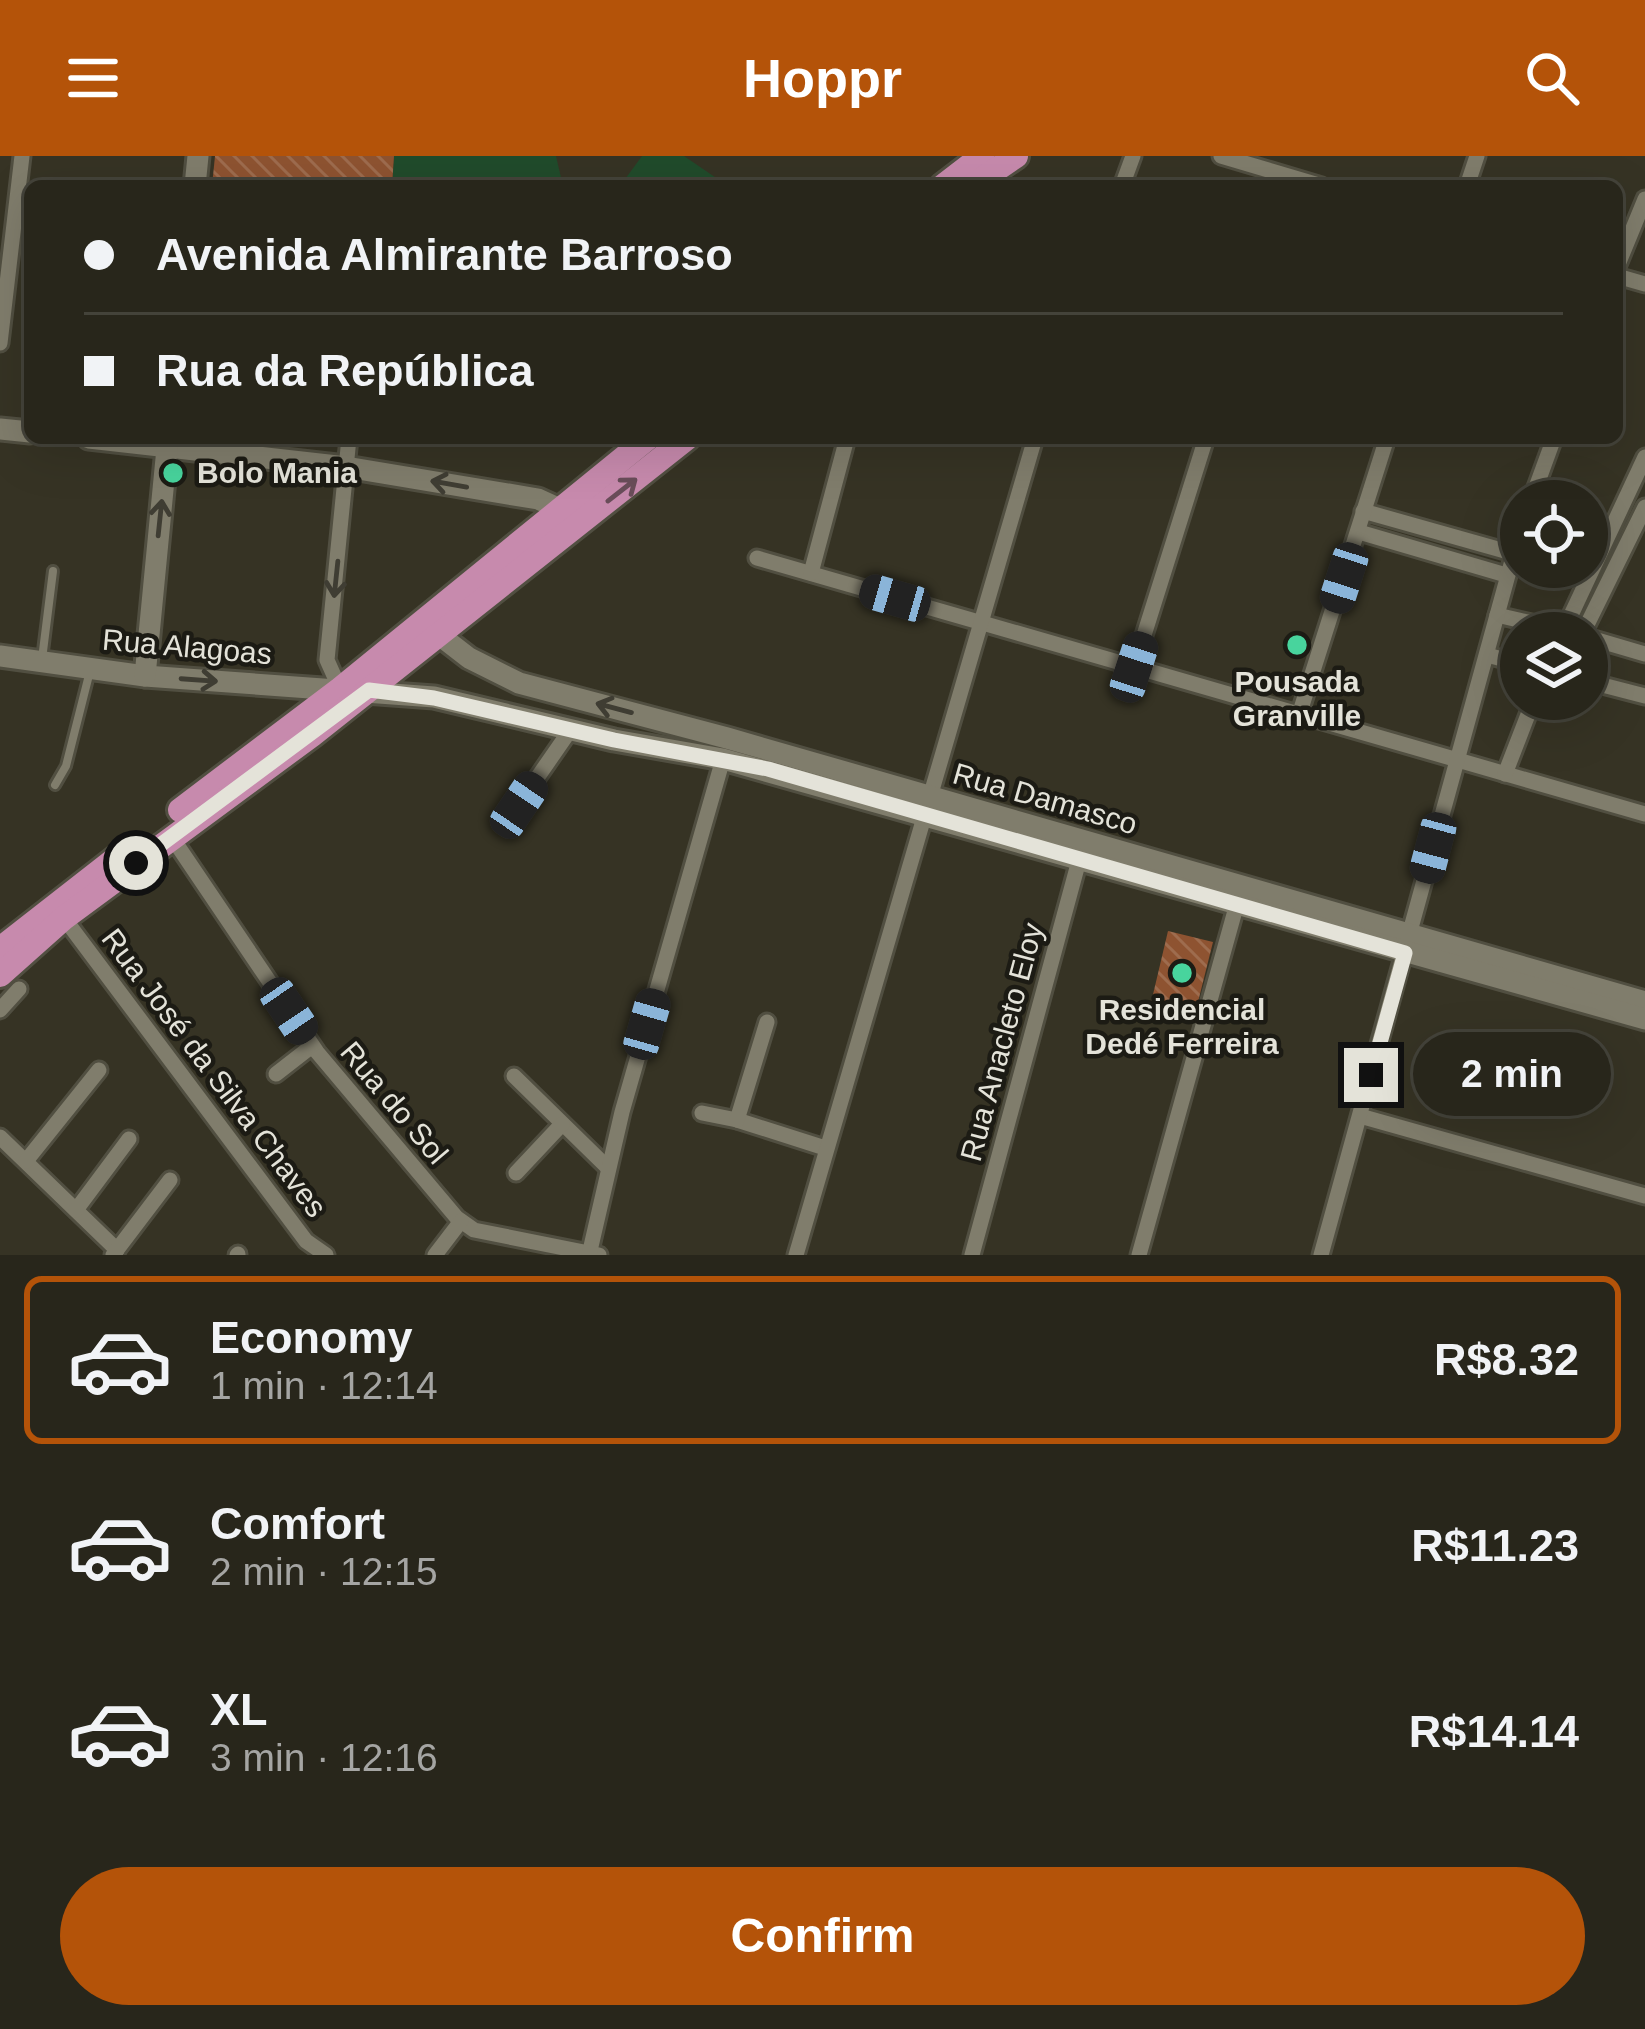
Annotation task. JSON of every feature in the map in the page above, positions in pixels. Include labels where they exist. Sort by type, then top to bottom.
[{"type":"main road","points":[[951,180],[982,156]]},
{"type":"main road","points":[[981,180],[1016,156]]},
{"type":"main road","points":[[0,949],[340,688],[641,444]]},
{"type":"main road","points":[[9,982],[64,918],[369,690],[678,444]]},
{"type":"street","points":[[0,343],[22,156]]},
{"type":"street","points":[[1221,156],[1285,180]]},
{"type":"street","points":[[1623,256],[1645,199]]},
{"type":"street","points":[[145,676],[168,444]]},
{"type":"street","points":[[182,444],[538,500],[562,510],[560,537]]},
{"type":"street","points":[[340,688],[327,660],[349,444]]},
{"type":"street","points":[[811,573],[845,444]]},
{"type":"street","points":[[796,1255],[1033,444]]},
{"type":"street","points":[[1134,667],[1204,444]]},
{"type":"street","points":[[1299,715],[1385,444]]},
{"type":"street","points":[[1539,480],[1552,444]]},
{"type":"street","points":[[1579,612],[1638,489],[1645,457]]},
{"type":"street","points":[[1596,612],[1645,507]]},
{"type":"street","points":[[1364,511],[1500,550]]},
{"type":"street","points":[[1359,532],[1500,573]]},
{"type":"street","points":[[757,557],[1645,814]]},
{"type":"street","points":[[1321,1255],[1503,588]]},
{"type":"street","name":"Rua Damasco","points":[[438,634],[469,658],[519,683],[927,807],[1407,944],[1645,1019]]},
{"type":"street","points":[[1608,642],[1645,654]]},
{"type":"street","points":[[1487,655],[1500,658]]},
{"type":"street","name":"Rua Alagoas","points":[[0,656],[145,676],[369,690]]},
{"type":"street","points":[[1608,686],[1645,696]]},
{"type":"street","name":"Rua Damasco","points":[[369,690],[434,698],[927,807]]},
{"type":"street","points":[[1505,774],[1526,720]]},
{"type":"street","points":[[519,805],[571,729]]},
{"type":"street","points":[[435,1255],[461,1221],[484,1232],[592,1254],[608,1168],[723,759]]},
{"type":"street","name":"Rua do Sol","points":[[171,836],[312,1046],[461,1221]]},
{"type":"street","name":"Rua Anacleto Eloy","points":[[972,1255],[1082,852]]},
{"type":"street","points":[[1139,1255],[1239,897]]},
{"type":"street","name":"Rua José da Silva Chaves","points":[[64,918],[306,1241],[326,1255]]},
{"type":"street","name":"Rua Damasco","points":[[1407,944],[1645,1002]]},
{"type":"street","points":[[0,1010],[9,982]]},
{"type":"street","points":[[737,1120],[767,1022]]},
{"type":"street","points":[[276,1075],[312,1046]]},
{"type":"street","points":[[26,1161],[99,1070]]},
{"type":"street","points":[[514,1076],[608,1168]]},
{"type":"street","points":[[702,1113],[825,1148]]},
{"type":"street","points":[[1360,1116],[1645,1196]]},
{"type":"street","points":[[516,1173],[562,1124]]},
{"type":"street","points":[[0,1137],[115,1252],[170,1180]]},
{"type":"street","points":[[76,1210],[128,1138]]},
{"type":"lane","points":[[42,660],[53,571]]},
{"type":"lane","points":[[55,784],[66,766],[91,669]]},
{"type":"green space","points":[[394,156],[556,156],[562,180],[392,180]]},
{"type":"green space","points":[[642,156],[684,156],[719,180],[624,180]]},
{"type":"building","points":[[215,156],[394,156],[392,180],[213,180]]},
{"type":"building","name":"Residencial Dedé Ferreira","points":[[1168,931],[1213,942],[1195,1014],[1151,1003]]},
{"type":"place","name":"Bolo Mania","points":[[173,473]]},
{"type":"place","name":"Pousada Granville","points":[[1297,645]]},
{"type":"place","name":"Residencial Dedé Ferreira","points":[[1182,973]]},
{"type":"route","points":[[136,863],[369,690],[434,698],[614,740],[768,769],[1405,953],[1371,1075]]}]
